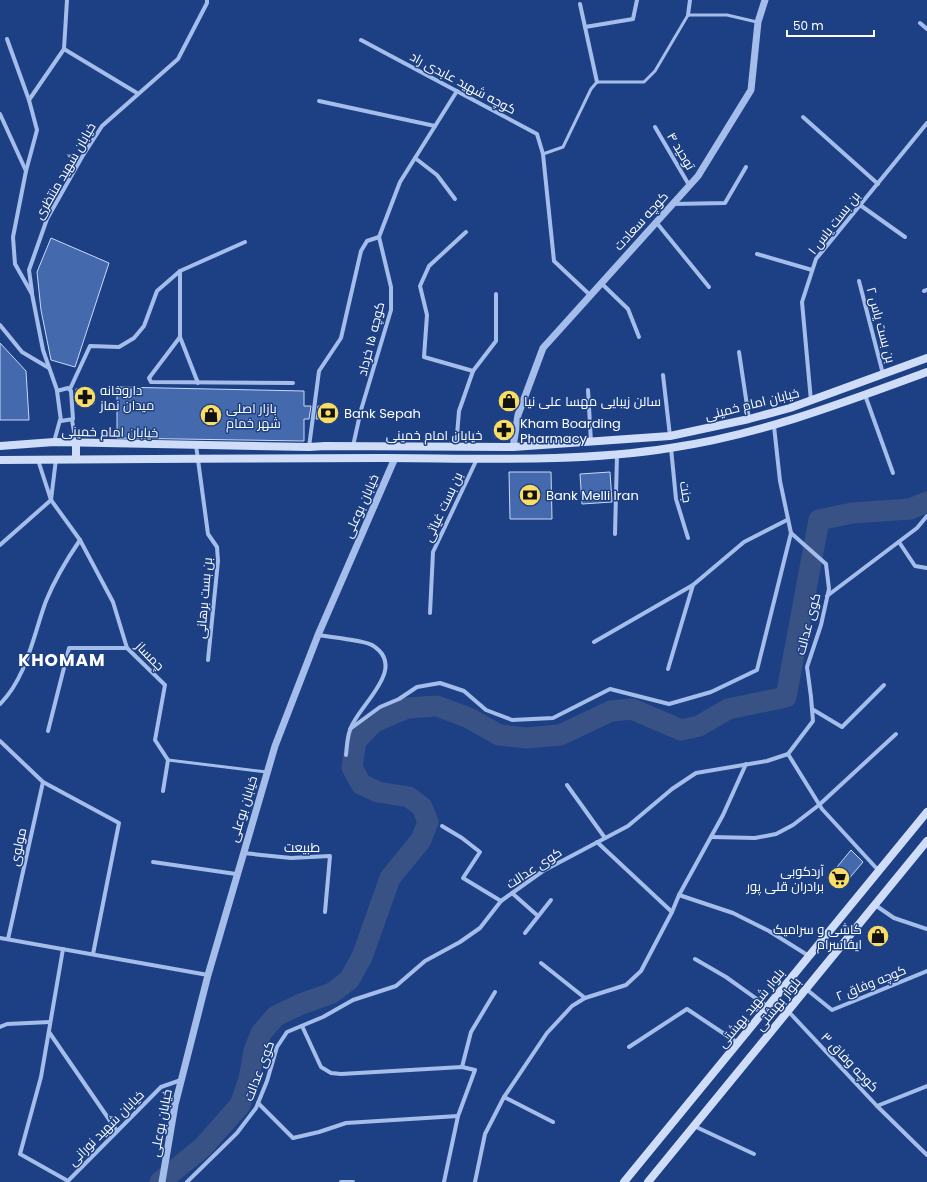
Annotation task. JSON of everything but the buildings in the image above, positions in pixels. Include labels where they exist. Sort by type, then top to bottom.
[{"type":"main road","name":"خیابان امام خمینی","points":[[0,446],[54,442],[308,447],[513,447],[591,443],[670,436],[749,419],[811,401],[927,358]]},
{"type":"main road","name":"خیابان امام خمینی","points":[[0,460],[197,458],[477,459],[617,455],[671,448],[774,426],[927,372]]},
{"type":"main road","points":[[76,443],[76,459]]},
{"type":"main road","name":"بلوار شهید بهشتی","points":[[624,1182],[927,812]]},
{"type":"main road","name":"بلوار بهشتی","points":[[648,1182],[927,841]]},
{"type":"street","points":[[29,100],[64,49],[67,0]]},
{"type":"street","name":"خیابان شهید منتظری","points":[[32,294],[29,270],[47,219],[102,126],[137,93],[178,59],[207,3],[207,0]]},
{"type":"street","points":[[585,27],[633,19],[636,0]]},
{"type":"street","points":[[688,15],[690,0]]},
{"type":"street","name":"کوچه سعادت","points":[[513,447],[518,415],[543,348],[698,176],[751,90],[758,22],[765,0]]},
{"type":"street","points":[[580,4],[597,82]]},
{"type":"street","points":[[920,23],[927,29]]},
{"type":"street","points":[[7,39],[38,130],[26,171],[13,237],[15,264],[32,294],[43,350],[57,390],[60,420],[54,442]]},
{"type":"street","name":"کوچه شهید عابدی راد","points":[[361,40],[537,134],[543,154],[554,261],[590,295]]},
{"type":"street","points":[[64,49],[137,93]]},
{"type":"street","points":[[308,447],[319,371],[341,338],[361,251],[366,241],[379,237],[400,182],[457,91]]},
{"type":"street","points":[[319,101],[435,126]]},
{"type":"street","points":[[0,114],[26,171]]},
{"type":"street","points":[[803,117],[878,184]]},
{"type":"street","name":"بن بست یاس ۱","points":[[811,401],[802,302],[816,259],[927,123]]},
{"type":"street","name":"توحید ۴","points":[[655,127],[689,185]]},
{"type":"street","points":[[415,158],[438,175],[455,199]]},
{"type":"street","points":[[672,204],[725,203],[746,167]]},
{"type":"street","points":[[860,205],[905,237]]},
{"type":"street","points":[[656,222],[710,287]]},
{"type":"street","points":[[466,232],[429,266],[420,286],[427,315],[424,357],[473,371]]},
{"type":"street","name":"کوچه ۱۵ خرداد","points":[[352,446],[361,410],[391,310],[391,287],[379,237]]},
{"type":"street","points":[[76,443],[72,420],[70,389],[90,346],[120,347],[134,338],[144,326],[158,291],[180,271],[245,242]]},
{"type":"street","points":[[757,254],[812,270]]},
{"type":"street","points":[[180,271],[180,337],[198,383]]},
{"type":"street","name":"بن بست یاس ۲","points":[[859,282],[883,374]]},
{"type":"street","points":[[601,283],[628,309],[639,337]]},
{"type":"street","points":[[456,447],[459,411],[473,371],[496,341],[496,294]]},
{"type":"street","points":[[0,326],[22,352],[49,368]]},
{"type":"street","points":[[180,337],[149,380],[151,382],[293,383]]},
{"type":"street","points":[[739,352],[749,419]]},
{"type":"street","points":[[663,375],[670,436]]},
{"type":"street","points":[[57,390],[70,389]]},
{"type":"street","points":[[588,390],[591,443]]},
{"type":"street","points":[[865,395],[893,473]]},
{"type":"street","points":[[60,420],[72,420]]},
{"type":"street","points":[[350,730],[380,707],[399,699],[417,687],[440,683],[464,691],[486,710],[512,720],[554,718],[610,689],[669,704],[711,692],[757,670],[791,533],[787,520],[780,481],[774,426]]},
{"type":"street","name":"بن بست برهانی","points":[[196,445],[208,534],[217,547],[218,561],[208,660]]},
{"type":"street","name":"جنت","points":[[671,448],[676,499],[688,538]]},
{"type":"street","points":[[615,534],[617,455]]},
{"type":"street","name":"خیابان بوعلی","points":[[162,1182],[182,1080],[208,975],[242,853],[275,746],[318,635],[395,458]]},
{"type":"street","name":"چمساز","points":[[38,459],[51,500],[80,540],[113,602],[127,648],[164,685],[155,740],[168,760]]},
{"type":"street","points":[[0,545],[51,500],[56,459]]},
{"type":"street","name":"بن بست غیاثی","points":[[430,613],[433,552],[477,459]]},
{"type":"street","points":[[827,596],[917,528],[927,516]]},
{"type":"street","points":[[594,642],[693,585],[744,542],[787,520]]},
{"type":"street","name":"کوی عدالت","points":[[187,1182],[237,1133],[258,1103],[267,1081],[277,1047],[287,1032],[323,1017],[353,1000],[396,986],[425,961],[460,942],[480,928],[500,901],[543,871],[628,826],[672,788],[696,774],[788,754],[813,722],[807,668],[821,625],[829,589],[826,564],[791,533]]},
{"type":"street","points":[[0,704],[10,694],[22,673],[47,600],[61,570],[80,540]]},
{"type":"street","points":[[899,542],[915,566],[927,568]]},
{"type":"street","points":[[668,669],[693,585]]},
{"type":"street","points":[[318,635],[371,644],[384,656],[386,667],[377,690],[350,730],[346,755]]},
{"type":"street","points":[[48,731],[69,648],[127,648]]},
{"type":"street","points":[[812,709],[842,728],[884,685]]},
{"type":"street","points":[[711,837],[754,838],[776,834],[793,825],[819,805],[896,734]]},
{"type":"street","points":[[0,741],[42,782],[119,823],[93,954]]},
{"type":"street","points":[[788,754],[819,805],[879,871]]},
{"type":"street","points":[[163,791],[168,760]]},
{"type":"street","points":[[475,1182],[485,1134],[504,1097],[547,1033],[572,1006],[585,998],[626,984],[641,971],[672,912],[679,895],[723,815],[746,764]]},
{"type":"street","name":"مولوی","points":[[8,939],[42,782]]},
{"type":"street","points":[[567,785],[605,838]]},
{"type":"street","points":[[442,826],[462,838],[480,852],[463,878],[500,901]]},
{"type":"street","points":[[596,842],[672,912]]},
{"type":"street","name":"طبيعت","points":[[242,853],[291,858],[330,856],[325,912]]},
{"type":"street","points":[[153,862],[236,874]]},
{"type":"street","points":[[512,893],[538,916]]},
{"type":"street","points":[[679,895],[733,913],[769,931],[809,956]]},
{"type":"street","points":[[526,933],[551,900]]},
{"type":"street","points":[[875,905],[894,918],[927,929]]},
{"type":"street","points":[[0,938],[208,975]]},
{"type":"street","points":[[63,949],[41,1077],[20,1154],[67,1182]]},
{"type":"street","points":[[695,959],[726,977],[768,1007]]},
{"type":"street","points":[[541,963],[585,998]]},
{"type":"street","name":"کوچه وفاق ۲","points":[[806,989],[832,1010],[927,970]]},
{"type":"street","points":[[462,1067],[472,1032],[495,992]]},
{"type":"street","points":[[629,1047],[687,1009],[738,1043]]},
{"type":"street","name":"کوچه وفاق ۳","points":[[788,1011],[877,1106],[927,1086]]},
{"type":"street","points":[[0,1027],[7,1024],[50,1022]]},
{"type":"street","points":[[302,1026],[321,1067],[331,1073],[341,1074],[462,1067],[475,1070],[458,1116],[444,1182]]},
{"type":"street","points":[[48,1032],[118,1131]]},
{"type":"street","name":"خیابان شهید نورانی","points":[[67,1182],[161,1087],[182,1080]]},
{"type":"street","points":[[504,1097],[553,1122]]},
{"type":"street","points":[[258,1103],[293,1138],[319,1132],[346,1123],[458,1116]]},
{"type":"street","points":[[877,1106],[927,1155]]},
{"type":"street","points":[[694,1126],[754,1154]]},
{"type":"street","points":[[341,1182],[351,1182]]},
{"type":"lane","points":[[543,154],[563,148],[591,89],[597,82],[644,82],[655,71],[688,15],[727,15],[758,22]]},
{"type":"lane","points":[[168,760],[267,772]]},
{"type":"waterway","points":[[160,1182],[203,1147],[240,1105],[249,1079],[254,1051],[261,1033],[276,1016],[301,1004],[332,993],[349,980],[362,957],[390,878],[421,840],[428,822],[422,807],[409,797],[378,792],[361,784],[352,767],[356,741],[374,722],[407,708],[437,706],[469,718],[499,735],[527,738],[560,735],[611,711],[632,709],[681,730],[699,726],[728,709],[786,697],[819,520],[852,513],[910,509],[927,502]]},
{"type":"place","name":"داروخانه میدان نماز","points":[[85,397]]},
{"type":"place","name":"سالن زیبایی مهسا علی نیا","points":[[509,401]]},
{"type":"place","name":"Bank Sepah","points":[[328,413]]},
{"type":"place","name":"بازار اصلی شهر خمام","points":[[211,415]]},
{"type":"place","name":"Kham Boarding Pharmacy","points":[[504,430]]},
{"type":"place","name":"Bank Melli Iran","points":[[530,495]]},
{"type":"place","name":"آردکوبی برادران قلی پور","points":[[839,878]]},
{"type":"place","name":"کاشی و سرامیک ایفاسرام","points":[[878,936]]},
{"type":"district","name":"KHOMAM","points":[[62,660]]}]
